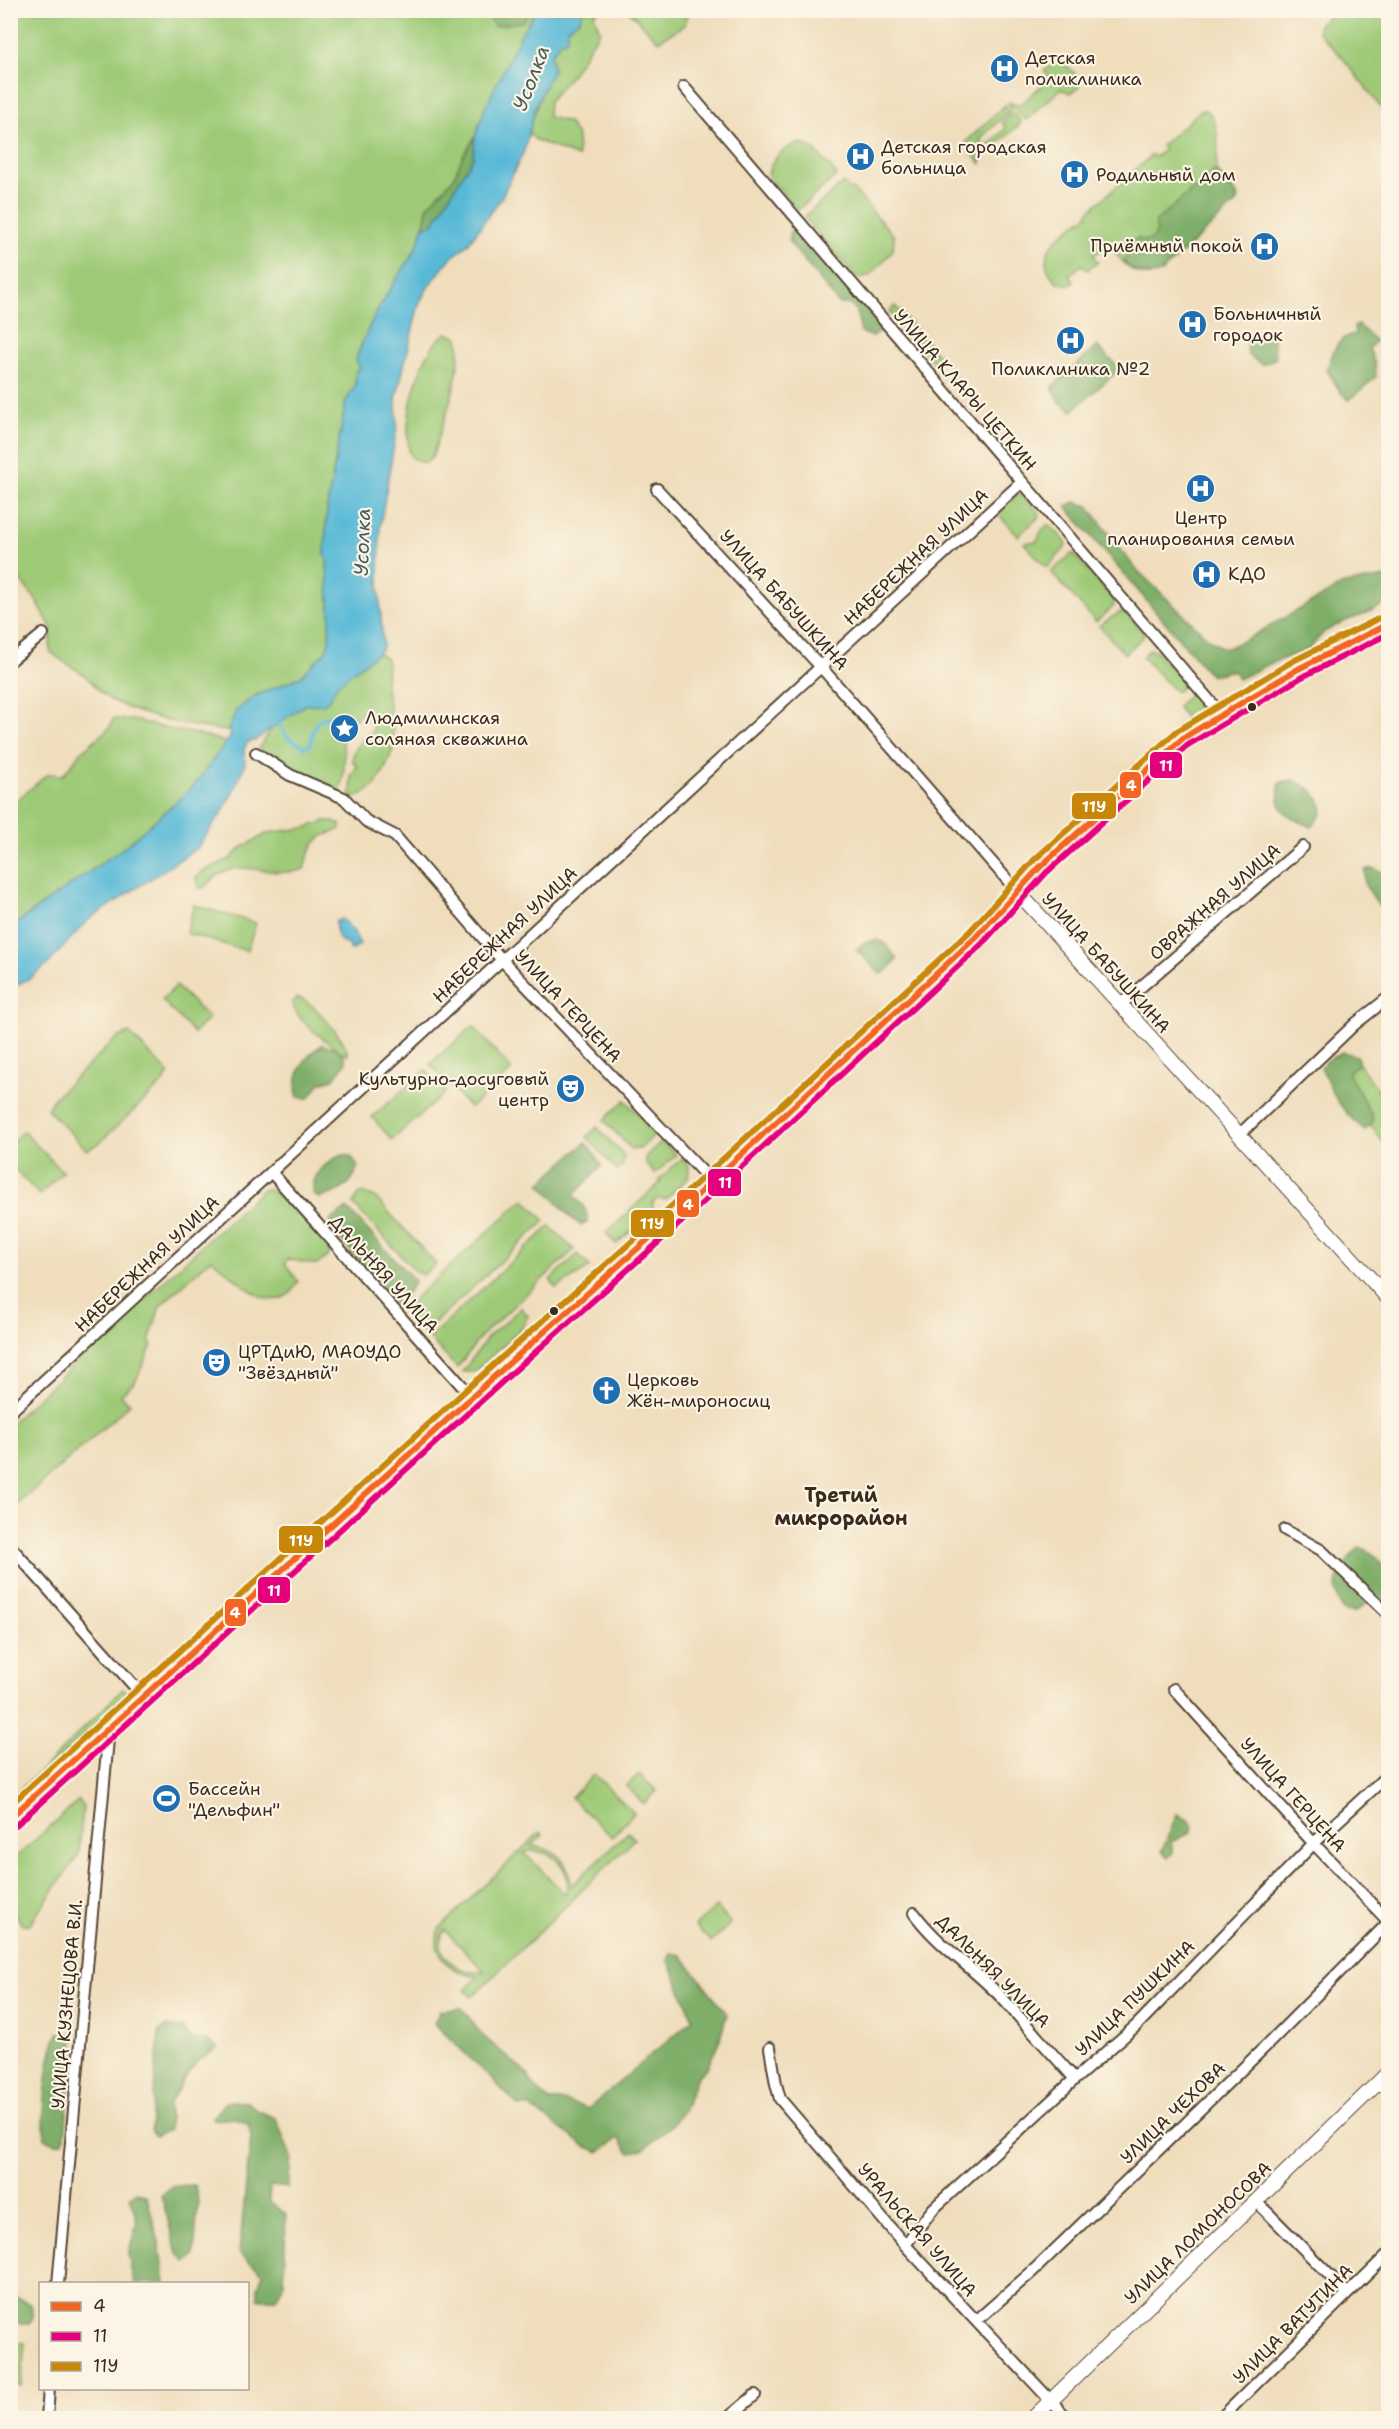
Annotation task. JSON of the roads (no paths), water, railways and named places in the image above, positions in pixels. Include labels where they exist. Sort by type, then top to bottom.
[{"type":"street","name":"УЛИЦА КЛАРЫ ЦЕТКИН","points":[[684,87],[1221,714]]},
{"type":"street","name":"НАБЕРЕЖНАЯ УЛИЦА","points":[[10,1412],[1022,482]]},
{"type":"street","name":"УЛИЦА БАБУШКИНА","points":[[657,489],[821,667],[1120,1005],[1389,1298]]},
{"type":"street","points":[[10,1818],[472,1397],[712,1182],[975,938],[1040,867],[1183,738],[1298,669],[1389,624]]},
{"type":"street","points":[[10,661],[43,634]]},
{"type":"street","name":"УЛИЦА ГЕРЦЕНА","points":[[256,753],[290,775],[344,798],[370,824],[395,836],[502,960],[712,1182]]},
{"type":"street","name":"ОВРАЖНАЯ УЛИЦА","points":[[1120,1005],[1303,847]]},
{"type":"street","points":[[1239,1135],[1355,1024],[1389,998]]},
{"type":"street","name":"ДАЛЬНЯЯ УЛИЦА","points":[[271,1172],[472,1397]]},
{"type":"street","points":[[1285,1530],[1321,1550],[1389,1614]]},
{"type":"street","points":[[10,1546],[143,1696]]},
{"type":"street","name":"УЛИЦА ГЕРЦЕНА","points":[[1174,1689],[1389,1922]]},
{"type":"street","name":"УЛИЦА КУЗНЕЦОВА В.И.","points":[[58,2282],[109,1728]]},
{"type":"street","name":"УЛИЦА ПУШКИНА","points":[[905,2245],[933,2209],[1137,2025],[1314,1843],[1389,1775]]},
{"type":"street","name":"ДАЛЬНЯЯ УЛИЦА","points":[[914,1913],[939,1941],[1004,2000],[1075,2079]]},
{"type":"street","name":"УЛИЦА ЧЕХОВА","points":[[976,2321],[1034,2270],[1267,2045],[1389,1922]]},
{"type":"street","name":"УРАЛЬСКАЯ УЛИЦА","points":[[770,2048],[780,2099],[905,2245],[1067,2418]]},
{"type":"street","name":"УЛИЦА ЛОМОНОСОВА","points":[[1033,2418],[1389,2073]]},
{"type":"street","points":[[1257,2202],[1347,2293]]},
{"type":"street","name":"УЛИЦА ВАТУТИНА","points":[[1221,2418],[1389,2254]]},
{"type":"street","points":[[46,2418],[49,2390]]},
{"type":"street","points":[[728,2418],[755,2395]]},
{"type":"water","name":"Усолка","points":[[536,11],[582,11],[580,19],[568,28],[567,39],[560,42],[551,55],[553,70],[536,105],[524,151],[501,198],[468,244],[450,259],[428,287],[419,304],[396,399],[397,427],[380,527],[379,589],[383,646],[381,650],[338,684],[329,700],[323,704],[305,705],[254,741],[248,742],[244,749],[245,764],[234,790],[223,811],[197,848],[88,920],[48,964],[30,978],[11,988],[11,927],[126,846],[193,787],[231,736],[228,731],[236,711],[255,696],[300,677],[326,651],[329,641],[330,615],[325,554],[327,508],[346,401],[355,387],[356,371],[360,368],[356,360],[371,323],[414,251],[423,227],[433,224],[473,158],[475,137],[485,108],[521,34]]},
{"type":"water","points":[[342,919],[354,932],[360,945],[355,949],[351,950],[349,945],[342,942],[338,936],[336,921]]},
{"type":"waterway","points":[[276,720],[288,738],[305,747],[311,744],[313,731],[320,720],[336,714],[344,728]]},
{"type":"place","name":"Детская поликлиника","points":[[1004,68]]},
{"type":"place","name":"Детская городская больница","points":[[860,157]]},
{"type":"place","name":"Родильный дом","points":[[1075,175]]},
{"type":"place","name":"Приёмный покой","points":[[1264,246]]},
{"type":"place","name":"Больничный городок","points":[[1192,324]]},
{"type":"place","name":"Поликлиника №2","points":[[1071,340]]},
{"type":"place","name":"Центр планирования семьи","points":[[1201,489]]},
{"type":"place","name":"КДО","points":[[1207,574]]},
{"type":"place","name":"Людмилинская соляная скважина","points":[[344,728]]},
{"type":"place","name":"Культурно-досуговый центр","points":[[570,1089]]},
{"type":"place","name":"ЦРТДиЮ, МАОУДО \"Звёздный\"","points":[[217,1362]]},
{"type":"place","name":"Церковь Жён-мироносиц","points":[[606,1390]]},
{"type":"place","name":"Бассейн \"Дельфин\"","points":[[167,1799]]},
{"type":"district","name":"Третий микрорайон","points":[[841,1506]]}]
